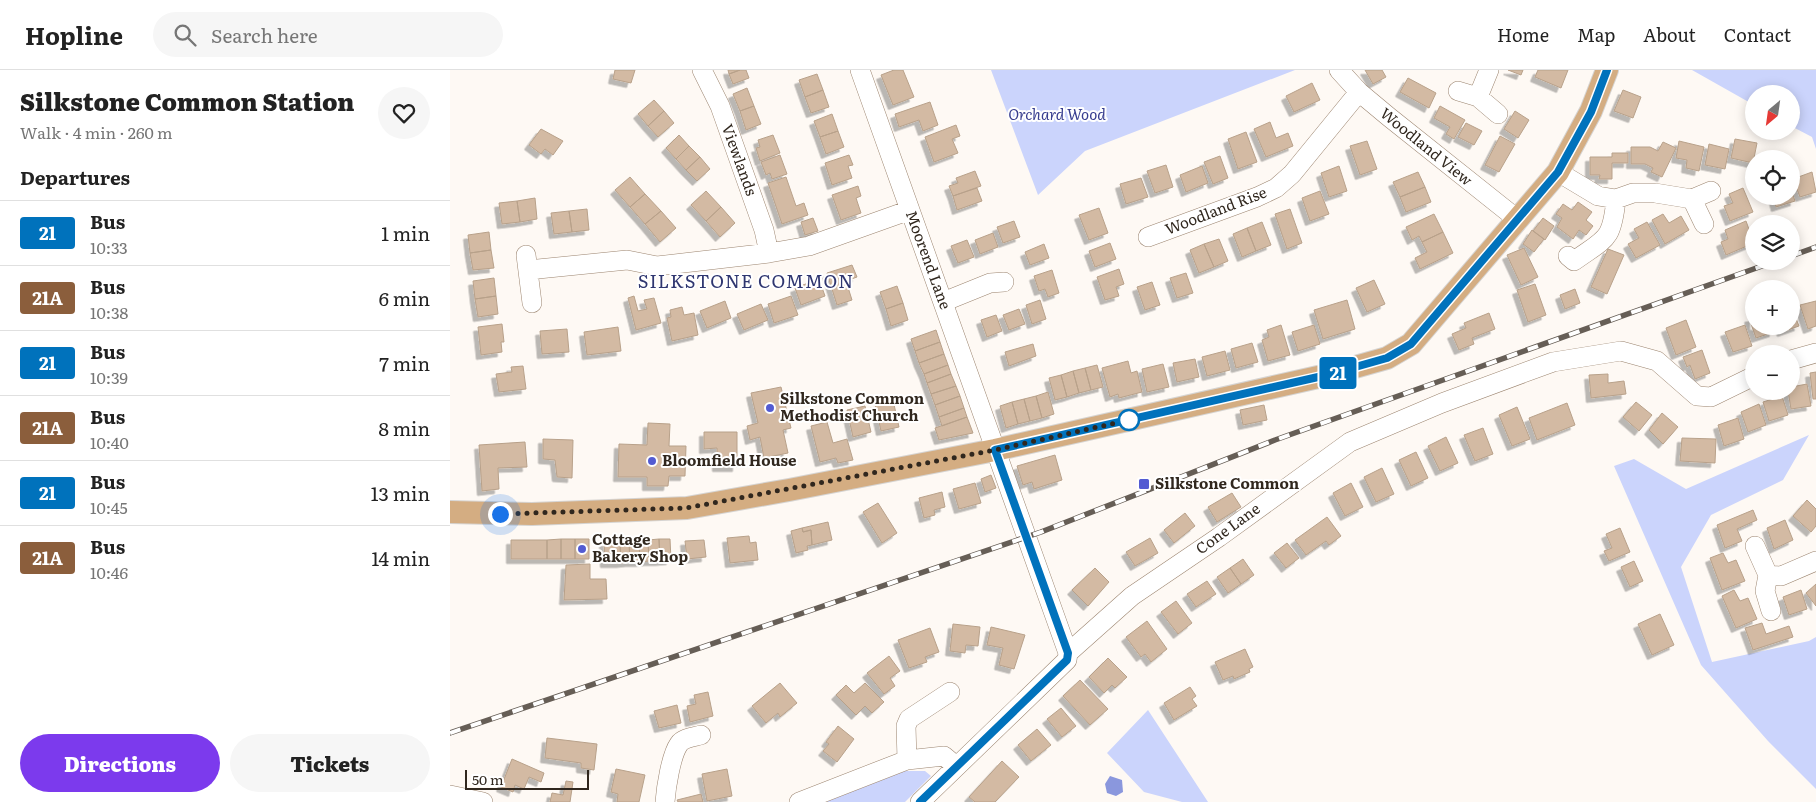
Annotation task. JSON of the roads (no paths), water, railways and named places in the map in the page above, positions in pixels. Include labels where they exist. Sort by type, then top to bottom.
[{"type":"main road","points":[[450,512],[532,514],[686,508],[995,450],[1327,375],[1394,355],[1411,344],[1558,172],[1591,112],[1607,70]]},
{"type":"street","name":"Viewlands","points":[[702,70],[720,106],[764,230],[769,253]]},
{"type":"street","name":"Moorend Lane","points":[[860,70],[995,450]]},
{"type":"street","name":"Woodland View","points":[[1339,70],[1359,92],[1517,219]]},
{"type":"street","points":[[1478,97],[1490,70]]},
{"type":"street","name":"Woodland Rise","points":[[1148,237],[1257,197],[1276,188],[1292,174],[1359,92]]},
{"type":"street","points":[[1458,92],[1478,97],[1498,114]]},
{"type":"street","points":[[1558,172],[1598,196],[1616,199],[1641,193],[1692,199],[1711,191]]},
{"type":"street","points":[[1568,256],[1574,262],[1606,238],[1612,230],[1616,199]]},
{"type":"street","points":[[1692,199],[1704,224]]},
{"type":"street","points":[[532,303],[527,263],[627,260],[658,266],[769,253],[809,246],[910,210]]},
{"type":"street","points":[[942,302],[990,283],[1004,282]]},
{"type":"street","name":"Cone Lane","points":[[920,802],[1067,660],[1068,653],[1132,596],[1218,538],[1350,442],[1442,403],[1553,362],[1621,351],[1657,361],[1697,396],[1711,397],[1745,380]]},
{"type":"street","points":[[1800,357],[1816,353]]},
{"type":"street","points":[[995,450],[1068,653]]},
{"type":"street","points":[[1755,546],[1768,575],[1765,591],[1771,611]]},
{"type":"street","points":[[1768,575],[1781,576],[1816,561]]},
{"type":"street","points":[[907,760],[906,726],[909,719],[954,692]]},
{"type":"street","points":[[664,802],[668,777],[679,744],[685,739],[701,735]]},
{"type":"street","points":[[799,802],[907,760],[944,756],[956,766]]},
{"type":"street","points":[[457,798],[483,802]]},
{"type":"water","points":[[1110,776],[1122,780],[1123,792],[1116,796],[1107,793],[1105,784]]},
{"type":"railway","points":[[1800,253],[1816,247]]},
{"type":"railway","points":[[450,733],[1041,532],[1275,440],[1751,270]]},
{"type":"place","name":"Silkstone Common Methodist Church","points":[[770,408]]},
{"type":"place","name":"Bloomfield House","points":[[652,461]]},
{"type":"place","name":"Silkstone Common","points":[[1144,484]]},
{"type":"place","name":"Cottage Bakery Shop","points":[[582,549]]},
{"type":"district","name":"SILKSTONE COMMON","points":[[746,282]]},
{"type":"park label","name":"Orchard Wood","points":[[1057,115]]}]
